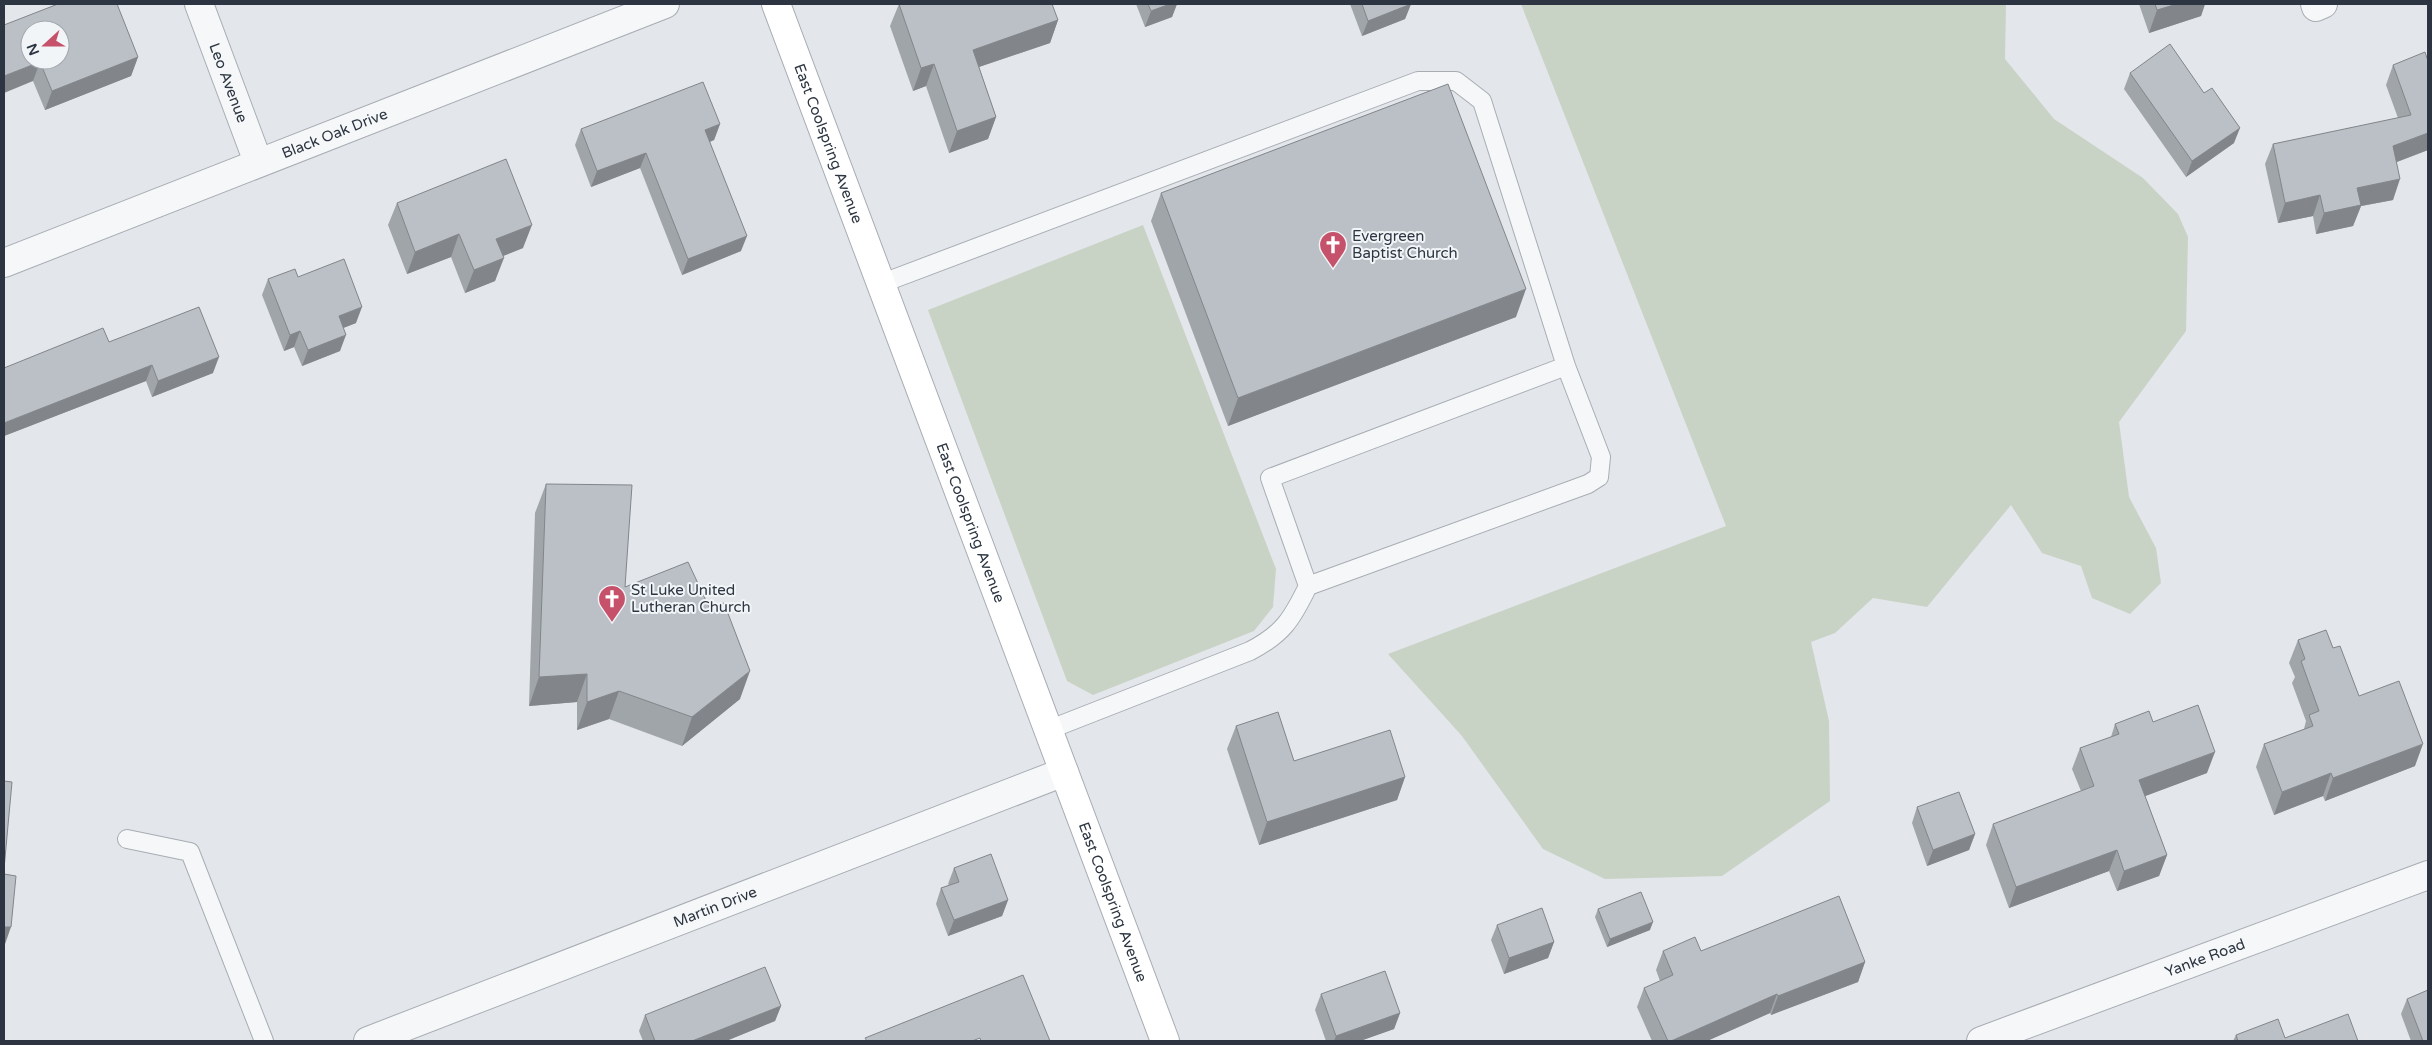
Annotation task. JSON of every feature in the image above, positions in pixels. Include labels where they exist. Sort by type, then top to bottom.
[{"type":"street","name":"Leo Avenue","points":[[199,4],[258,162]]},
{"type":"street","name":"Black Oak Drive","points":[[4,263],[665,4]]},
{"type":"street","name":"East Coolspring Avenue","points":[[776,4],[1165,1041]]},
{"type":"street","name":"Martin Drive","points":[[368,1041],[1064,772]]},
{"type":"street","name":"Yanke Road","points":[[1981,1041],[2428,875]]},
{"type":"lane","points":[[880,284],[1418,81],[1456,81],[1482,102],[1566,366],[1601,456],[1599,477],[1588,484],[1308,586]]},
{"type":"lane","points":[[1048,730],[1250,652],[1271,640],[1297,610],[1308,586],[1270,478],[1566,366]]},
{"type":"lane","points":[[126,839],[190,852],[264,1041]]},
{"type":"green space","points":[[1521,4],[2006,4],[2005,59],[2054,119],[2143,178],[2178,214],[2188,237],[2186,331],[2119,422],[2129,497],[2156,548],[2161,583],[2130,614],[2092,598],[2081,566],[2042,553],[2011,505],[1927,607],[1873,598],[1835,633],[1811,642],[1829,721],[1830,801],[1722,876],[1605,879],[1543,849],[1462,736],[1388,654],[1726,526]]},
{"type":"green space","points":[[1143,225],[1276,569],[1273,607],[1254,631],[1093,695],[1067,681],[928,310]]},
{"type":"building","points":[[58,4],[117,4],[138,57],[52,91],[43,70],[70,70],[70,20],[20,20],[20,70],[4,76],[4,25]]},
{"type":"building","points":[[899,4],[1052,4],[1058,20],[973,50],[996,117],[957,131],[934,64],[921,68]]},
{"type":"building","points":[[1148,4],[1170,4],[1151,11]]},
{"type":"building","points":[[1362,4],[1411,4],[1368,21]]},
{"type":"building","points":[[2155,4],[2177,4],[2157,10]]},
{"type":"building","points":[[2170,44],[2204,93],[2212,88],[2240,128],[2192,161],[2130,73]]},
{"type":"building","points":[[2425,52],[2428,61],[2428,133],[2393,146],[2400,179],[2357,188],[2361,205],[2324,213],[2320,195],[2285,203],[2273,144],[2411,115],[2393,65]]},
{"type":"building","points":[[703,82],[720,124],[705,130],[747,236],[688,259],[646,153],[597,171],[581,129]]},
{"type":"building","name":"Evergreen Baptist Church","points":[[1448,84],[1526,289],[1238,398],[1161,193]]},
{"type":"building","points":[[506,159],[532,225],[496,239],[504,258],[474,270],[459,234],[415,252],[397,203]]},
{"type":"building","points":[[344,259],[362,307],[339,316],[346,335],[308,350],[300,331],[290,335],[268,279],[295,269],[298,277]]},
{"type":"building","points":[[199,307],[219,357],[158,381],[152,365],[4,423],[4,368],[103,328],[109,342]]},
{"type":"building","name":"St Luke United Lutheran Church","points":[[546,484],[632,485],[625,587],[688,562],[709,607],[724,603],[750,671],[692,717],[619,691],[587,702],[587,674],[539,677]]},
{"type":"building","points":[[2326,630],[2333,648],[2340,646],[2359,696],[2399,681],[2423,744],[2333,778],[2331,773],[2282,792],[2264,744],[2313,726],[2309,715],[2319,711],[2301,661],[2305,659],[2298,640]]},
{"type":"building","points":[[2198,705],[2215,752],[2139,780],[2167,855],[2124,871],[2117,850],[2016,887],[1993,824],[2094,786],[2080,748],[2119,734],[2115,724],[2149,711],[2153,722]]},
{"type":"building","points":[[1278,712],[1294,761],[1390,730],[1405,777],[1267,822],[1236,726]]},
{"type":"building","points":[[4,781],[12,782],[4,869]]},
{"type":"building","points":[[1959,792],[1975,834],[1933,850],[1917,807]]},
{"type":"building","points":[[991,854],[1008,900],[954,920],[941,888],[959,882],[954,868]]},
{"type":"building","points":[[4,874],[16,876],[11,927],[4,927]]},
{"type":"building","points":[[1641,892],[1653,922],[1610,939],[1598,909]]},
{"type":"building","points":[[1839,896],[1865,962],[1778,996],[1777,994],[1668,1041],[1644,988],[1673,975],[1663,951],[1695,937],[1701,951]]},
{"type":"building","points":[[1542,908],[1554,942],[1509,958],[1497,925]]},
{"type":"building","points":[[765,967],[781,1006],[692,1041],[655,1041],[645,1015]]},
{"type":"building","points":[[1385,971],[1400,1013],[1336,1036],[1321,994]]},
{"type":"building","points":[[1023,975],[1050,1041],[981,1041],[980,1038],[972,1041],[867,1041],[865,1038]]},
{"type":"building","points":[[2428,990],[2428,1041],[2423,1041],[2407,999]]},
{"type":"building","points":[[2348,1014],[2358,1041],[2238,1041],[2236,1035],[2278,1019],[2285,1038]]},
{"type":"place","name":"Evergreen Baptist Church","points":[[1333,269]]},
{"type":"place","name":"St Luke United Lutheran Church","points":[[612,623]]}]
